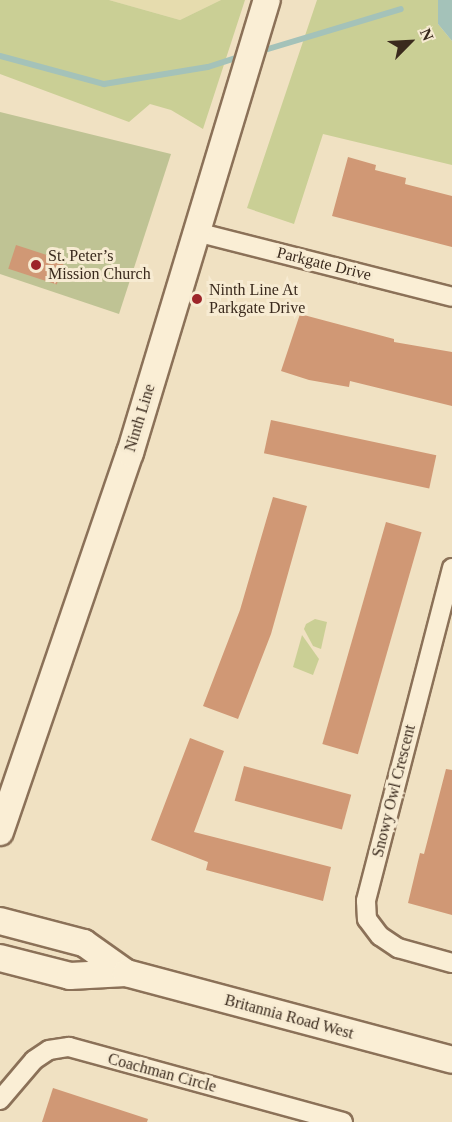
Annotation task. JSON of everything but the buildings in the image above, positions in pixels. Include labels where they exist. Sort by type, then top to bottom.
[{"type":"main road","name":"Ninth Line","points":[[0,832],[130,453],[266,5]]},
{"type":"main road","name":"Britannia Road West","points":[[0,921],[84,943],[126,973]]},
{"type":"main road","name":"Britannia Road West","points":[[0,958],[70,976],[126,973],[452,1060]]},
{"type":"street","name":"Parkgate Drive","points":[[196,232],[452,297]]},
{"type":"street","name":"Snowy Owl Crescent","points":[[452,568],[366,901],[367,919],[380,936],[398,948],[452,963]]},
{"type":"street","name":"Coachman Circle","points":[[0,1100],[34,1060],[49,1050],[69,1047],[296,1116],[343,1122]]},
{"type":"shaded area","points":[[109,0],[221,0],[180,20]]},
{"type":"green space","points":[[0,0],[109,0],[180,20],[221,0],[245,0],[203,129],[171,110],[150,104],[129,122],[0,74]]},
{"type":"green space","points":[[317,0],[438,0],[438,24],[452,41],[452,165],[323,134],[294,224],[247,208]]},
{"type":"green space","points":[[0,112],[171,154],[119,314],[0,274]]},
{"type":"green space","points":[[315,619],[327,622],[321,649],[313,646],[304,629],[306,624]]},
{"type":"green space","points":[[302,635],[319,659],[313,675],[293,667]]},
{"type":"water","points":[[438,0],[452,0],[452,41],[438,24]]},
{"type":"waterway","points":[[258,52],[401,9]]},
{"type":"waterway","points":[[0,56],[104,84],[208,67],[242,56]]},
{"type":"place","name":"St. Peter’s Mission Church","points":[[36,265]]},
{"type":"place","name":"Ninth Line At Parkgate Drive","points":[[197,299]]}]
